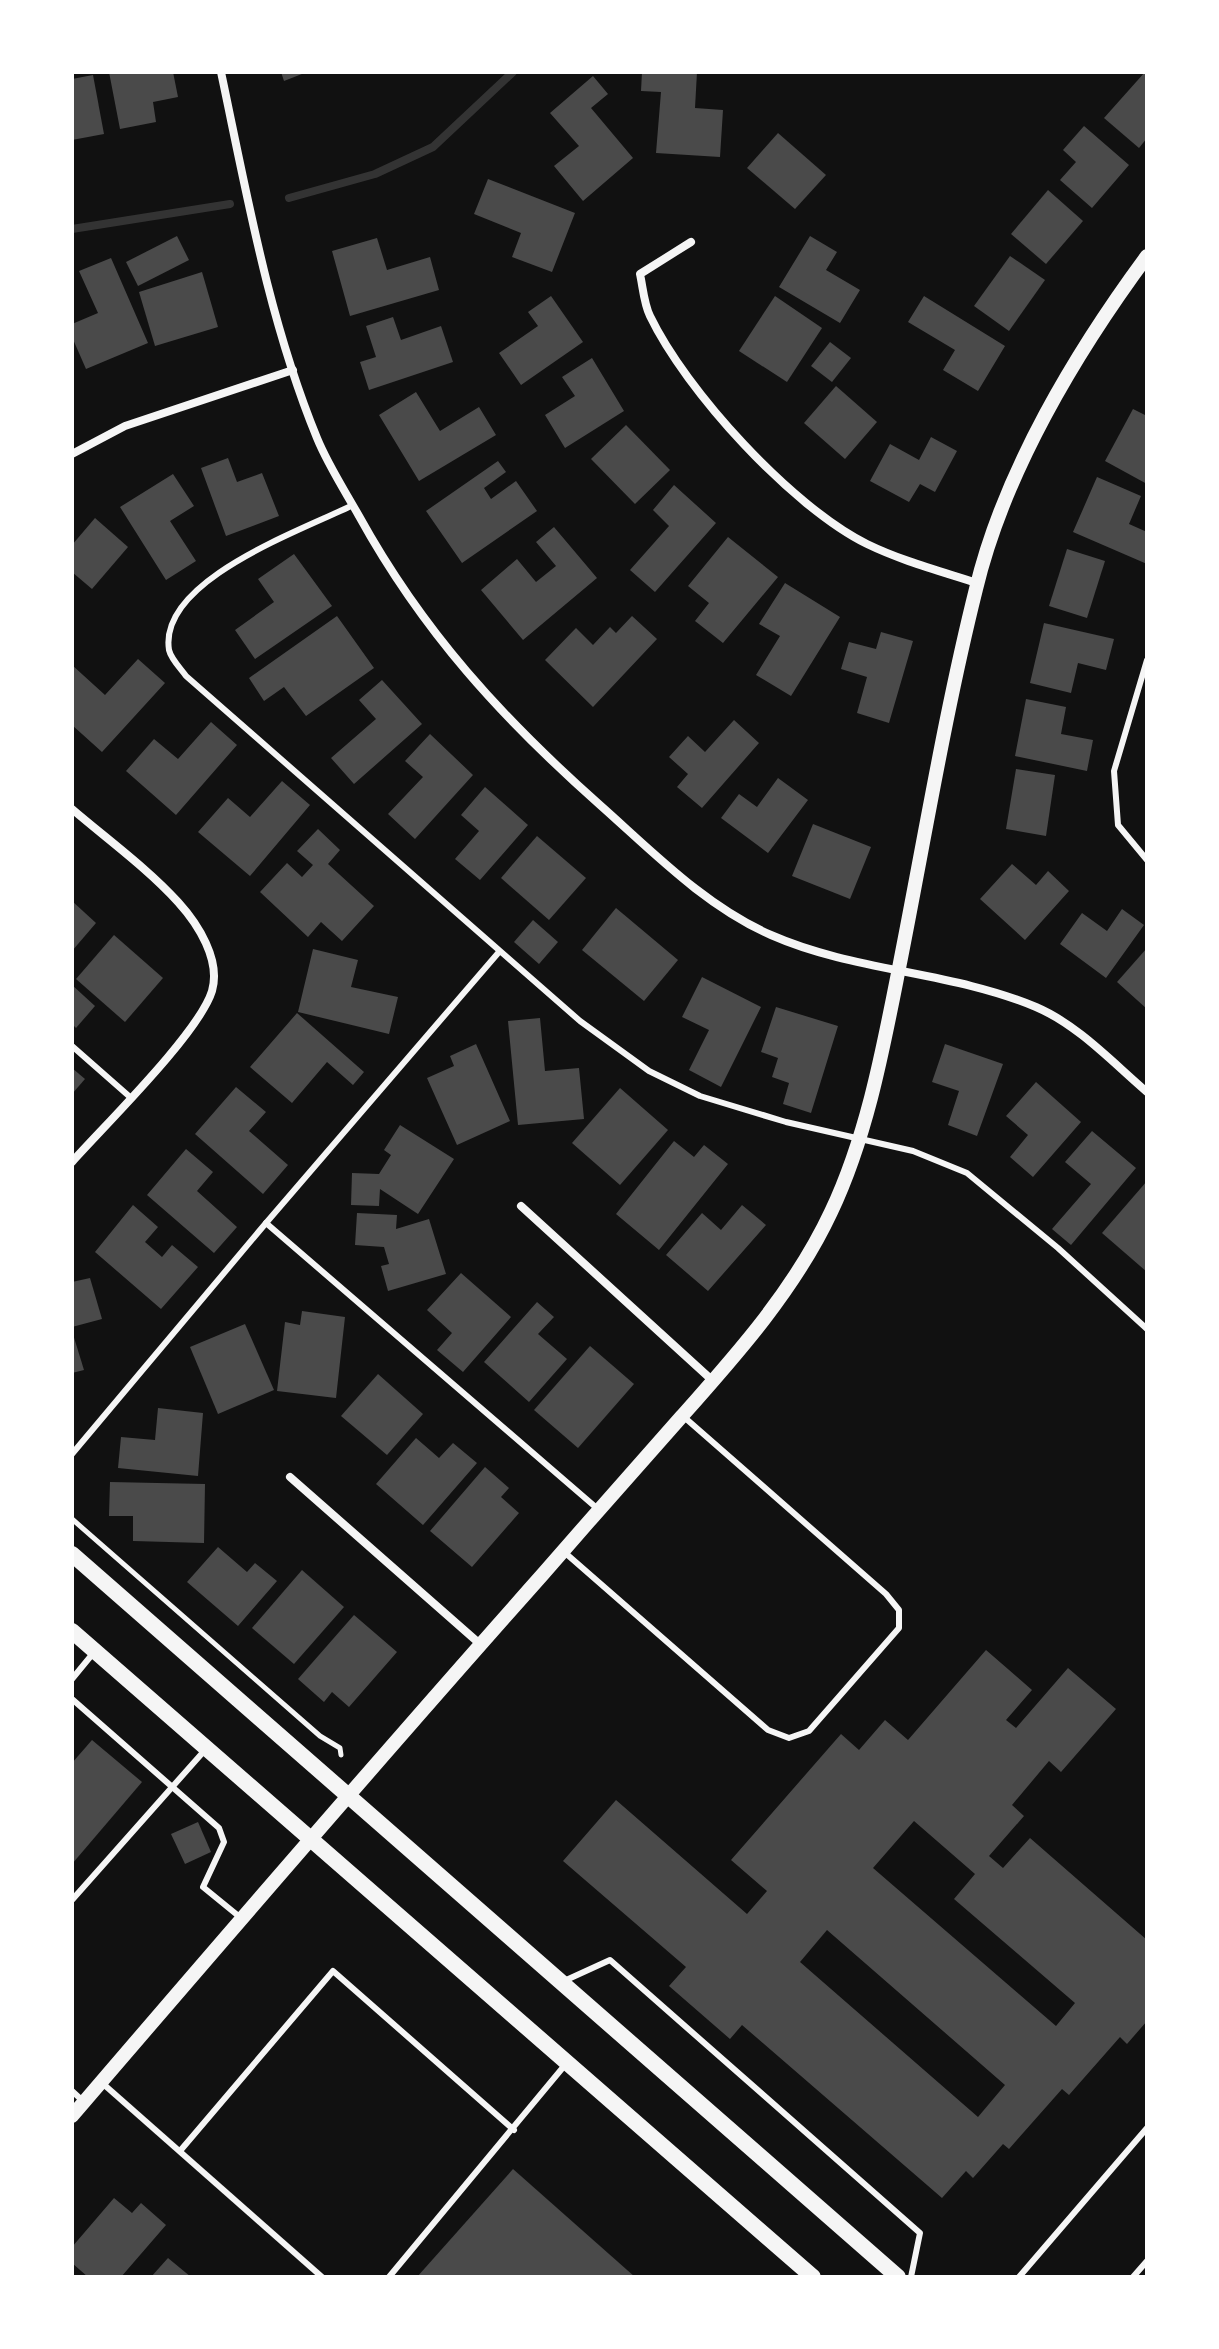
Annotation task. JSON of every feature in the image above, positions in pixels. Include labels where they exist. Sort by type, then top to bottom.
[{"type":"main road","points":[[72,1554],[898,2277]]},
{"type":"main road","points":[[72,1631],[813,2277]]},
{"type":"street","points":[[221,72],[265,275],[318,440],[387,566],[466,674],[544,755],[677,874],[721,908],[768,934],[822,955],[1037,1007],[1073,1028],[1147,1092]]},
{"type":"street","points":[[691,242],[640,274],[649,314],[680,363],[751,453],[810,508],[866,543],[977,583]]},
{"type":"street","points":[[72,2116],[347,1795],[713,1381],[774,1308],[806,1258],[831,1212],[859,1139],[898,972],[977,583],[1011,488],[1056,399],[1099,321],[1147,256]]},
{"type":"street","points":[[72,454],[125,426],[293,370]]},
{"type":"street","points":[[72,809],[178,902],[202,934],[214,968],[212,990],[198,1020],[72,1162]]},
{"type":"street","points":[[521,1206],[713,1381]]},
{"type":"street","points":[[290,1477],[480,1644]]},
{"type":"lane","points":[[353,505],[223,570],[195,588],[180,608],[170,633],[169,653],[186,676],[499,952],[580,1021],[649,1071],[700,1096],[786,1122],[913,1151],[967,1173],[1147,1329]]},
{"type":"lane","points":[[1147,660],[1114,771],[1118,825],[1147,860]]},
{"type":"lane","points":[[72,1454],[499,952]]},
{"type":"lane","points":[[72,1046],[130,1097]]},
{"type":"lane","points":[[266,1223],[599,1510]]},
{"type":"lane","points":[[563,1551],[768,1730],[789,1738],[809,1731],[899,1628],[899,1610],[886,1594],[682,1416]]},
{"type":"lane","points":[[72,1679],[95,1651]]},
{"type":"lane","points":[[72,1699],[219,1828],[224,1842],[203,1887],[241,1918]]},
{"type":"lane","points":[[72,1900],[206,1748]]},
{"type":"lane","points":[[561,1982],[610,1960],[920,2233],[911,2277]]},
{"type":"lane","points":[[180,2151],[333,1971],[514,2130]]},
{"type":"lane","points":[[389,2277],[514,2130],[567,2062]]},
{"type":"lane","points":[[101,2082],[322,2277]]},
{"type":"lane","points":[[72,2091],[84,2102]]},
{"type":"lane","points":[[1019,2277],[1147,2128]]},
{"type":"lane","points":[[1133,2277],[1147,2261]]},
{"type":"path","points":[[72,1519],[320,1736],[340,1748],[341,1755]]},
{"type":"building","points":[[109,72],[173,72],[178,97],[153,102],[156,122],[120,129]]},
{"type":"building","points":[[281,72],[307,72],[284,81]]},
{"type":"building","points":[[642,72],[697,72],[695,108],[723,110],[720,157],[656,153],[661,92],[641,91]]},
{"type":"building","points":[[1145,72],[1147,138],[1139,148],[1104,118]]},
{"type":"building","points":[[93,75],[104,134],[72,140],[72,79]]},
{"type":"building","points":[[593,76],[608,94],[591,108],[633,158],[583,201],[554,166],[579,146],[550,113]]},
{"type":"building","points":[[1084,126],[1129,165],[1092,208],[1060,180],[1076,162],[1063,150]]},
{"type":"building","points":[[778,133],[826,175],[795,209],[747,168]]},
{"type":"building","points":[[488,179],[575,213],[552,272],[512,257],[521,233],[474,214]]},
{"type":"building","points":[[1048,190],[1083,221],[1046,264],[1011,234]]},
{"type":"building","points":[[177,236],[189,260],[138,286],[126,262]]},
{"type":"building","points":[[810,236],[837,252],[826,270],[860,290],[840,323],[779,287]]},
{"type":"building","points":[[377,238],[387,270],[430,257],[439,290],[350,316],[332,251]]},
{"type":"building","points":[[1010,256],[1045,280],[1009,331],[974,306]]},
{"type":"building","points":[[111,258],[148,343],[86,369],[72,337],[72,324],[98,313],[79,271]]},
{"type":"building","points":[[202,272],[218,327],[155,346],[139,292]]},
{"type":"building","points":[[551,296],[583,342],[521,385],[499,353],[538,326],[528,312]]},
{"type":"building","points":[[775,296],[822,328],[787,382],[739,351]]},
{"type":"building","points":[[924,296],[1005,346],[978,391],[943,370],[955,350],[908,322]]},
{"type":"building","points":[[393,317],[401,340],[441,326],[453,362],[369,390],[360,362],[376,357],[366,326]]},
{"type":"building","points":[[830,342],[851,358],[832,382],[811,366]]},
{"type":"building","points":[[592,358],[624,411],[565,448],[545,415],[575,396],[562,377]]},
{"type":"building","points":[[836,386],[877,422],[845,459],[804,423]]},
{"type":"building","points":[[416,392],[440,431],[479,407],[496,435],[419,481],[379,415]]},
{"type":"building","points":[[1133,409],[1147,416],[1147,484],[1105,461]]},
{"type":"building","points":[[626,425],[670,470],[635,504],[591,459]]},
{"type":"building","points":[[931,437],[957,451],[935,492],[920,484],[909,502],[870,481],[890,444],[919,460]]},
{"type":"building","points":[[228,458],[237,482],[262,473],[279,516],[226,536],[201,468]]},
{"type":"building","points":[[498,461],[506,472],[484,488],[491,499],[516,481],[537,511],[462,563],[426,511]]},
{"type":"building","points":[[173,474],[194,506],[170,521],[196,561],[166,580],[120,507]]},
{"type":"building","points":[[1097,477],[1141,496],[1129,524],[1147,532],[1147,564],[1073,532]]},
{"type":"building","points":[[674,485],[716,523],[655,592],[630,570],[669,526],[653,510]]},
{"type":"building","points":[[95,518],[128,547],[92,589],[72,572],[72,545]]},
{"type":"building","points":[[554,527],[597,578],[523,640],[481,590],[517,559],[536,582],[556,566],[536,542]]},
{"type":"building","points":[[728,537],[778,577],[723,643],[695,621],[709,603],[688,586]]},
{"type":"building","points":[[1067,549],[1105,561],[1087,618],[1049,606]]},
{"type":"building","points":[[294,554],[332,606],[255,659],[235,630],[274,602],[258,579]]},
{"type":"building","points":[[785,583],[840,617],[791,696],[756,675],[780,636],[759,624]]},
{"type":"building","points":[[337,616],[374,668],[306,716],[284,687],[264,701],[249,678]]},
{"type":"building","points":[[632,616],[657,639],[593,707],[545,660],[576,628],[593,645],[610,627],[616,633]]},
{"type":"building","points":[[1044,623],[1114,639],[1106,670],[1078,663],[1071,693],[1030,683]]},
{"type":"building","points":[[881,632],[913,641],[889,723],[857,713],[867,677],[841,669],[849,642],[876,649]]},
{"type":"building","points":[[138,659],[165,683],[102,752],[72,725],[72,665],[105,695]]},
{"type":"building","points":[[382,680],[422,724],[354,784],[331,758],[376,719],[359,700]]},
{"type":"building","points":[[1026,699],[1066,707],[1061,734],[1093,740],[1087,771],[1015,756]]},
{"type":"building","points":[[734,720],[759,743],[702,808],[677,787],[688,774],[669,757],[688,736],[705,752]]},
{"type":"building","points":[[211,722],[237,745],[176,815],[126,771],[154,739],[178,759]]},
{"type":"building","points":[[430,734],[473,775],[415,839],[388,814],[423,777],[405,761]]},
{"type":"building","points":[[1016,769],[1055,775],[1046,836],[1006,829]]},
{"type":"building","points":[[778,778],[808,800],[768,853],[721,818],[739,794],[757,807]]},
{"type":"building","points":[[282,781],[310,805],[250,876],[198,832],[228,798],[250,817]]},
{"type":"building","points":[[485,787],[528,825],[480,880],[455,859],[479,831],[461,815]]},
{"type":"building","points":[[813,824],[871,847],[850,899],[792,876]]},
{"type":"building","points":[[318,829],[340,850],[328,864],[374,906],[342,941],[321,922],[308,937],[260,892],[287,863],[302,877],[313,865],[297,851]]},
{"type":"building","points":[[537,836],[586,878],[549,920],[501,878]]},
{"type":"building","points":[[1012,864],[1036,885],[1048,871],[1069,891],[1025,940],[980,899]]},
{"type":"building","points":[[72,901],[96,923],[72,951]]},
{"type":"building","points":[[616,908],[678,960],[644,1001],[582,950]]},
{"type":"building","points":[[1122,909],[1144,925],[1106,978],[1060,944],[1082,913],[1107,931]]},
{"type":"building","points":[[533,920],[558,942],[539,964],[514,942]]},
{"type":"building","points":[[114,935],[163,978],[125,1022],[76,979]]},
{"type":"building","points":[[1147,948],[1147,1009],[1117,982]]},
{"type":"building","points":[[313,949],[358,960],[351,987],[398,997],[389,1034],[298,1012]]},
{"type":"building","points":[[702,977],[761,1007],[721,1087],[689,1070],[709,1030],[682,1017]]},
{"type":"building","points":[[72,985],[95,1006],[76,1028],[72,1024]]},
{"type":"building","points":[[776,1007],[838,1026],[811,1113],[783,1104],[789,1083],[772,1077],[778,1058],[761,1052]]},
{"type":"building","points":[[297,1013],[364,1072],[353,1085],[327,1062],[292,1103],[250,1067]]},
{"type":"building","points":[[540,1018],[545,1071],[579,1068],[584,1119],[518,1125],[508,1021]]},
{"type":"building","points":[[476,1044],[510,1121],[457,1145],[427,1078],[454,1066],[450,1056]]},
{"type":"building","points":[[945,1044],[1003,1064],[977,1136],[948,1125],[959,1091],[932,1082]]},
{"type":"building","points":[[72,1068],[85,1079],[72,1094]]},
{"type":"building","points":[[1036,1082],[1081,1122],[1033,1177],[1010,1157],[1028,1135],[1006,1116]]},
{"type":"building","points":[[236,1087],[266,1112],[249,1131],[288,1165],[263,1194],[195,1134]]},
{"type":"building","points":[[620,1088],[668,1130],[620,1185],[572,1143]]},
{"type":"building","points":[[400,1125],[454,1159],[418,1214],[380,1189],[379,1206],[351,1205],[352,1173],[379,1174],[391,1155],[384,1150]]},
{"type":"building","points":[[1092,1131],[1136,1168],[1071,1245],[1052,1229],[1091,1184],[1065,1162]]},
{"type":"building","points":[[674,1141],[694,1157],[704,1145],[728,1164],[659,1250],[616,1214]]},
{"type":"building","points":[[186,1149],[213,1172],[197,1191],[237,1227],[214,1253],[147,1195]]},
{"type":"building","points":[[1147,1181],[1147,1272],[1102,1233]]},
{"type":"building","points":[[133,1205],[158,1227],[145,1242],[162,1257],[172,1245],[198,1267],[161,1309],[95,1252]]},
{"type":"building","points":[[742,1205],[766,1225],[708,1291],[666,1255],[702,1213],[721,1230]]},
{"type":"building","points":[[357,1213],[397,1215],[396,1229],[429,1219],[446,1274],[388,1291],[381,1266],[389,1264],[384,1247],[355,1245]]},
{"type":"building","points":[[461,1273],[511,1317],[463,1372],[437,1350],[452,1333],[427,1310]]},
{"type":"building","points":[[90,1278],[102,1319],[72,1327],[72,1282]]},
{"type":"building","points":[[537,1302],[554,1317],[538,1334],[567,1359],[529,1402],[484,1362]]},
{"type":"building","points":[[302,1311],[345,1317],[336,1398],[277,1391],[285,1322],[300,1325]]},
{"type":"building","points":[[245,1324],[274,1390],[218,1414],[190,1347]]},
{"type":"building","points":[[72,1331],[84,1370],[72,1373]]},
{"type":"building","points":[[590,1346],[634,1384],[578,1448],[534,1410]]},
{"type":"building","points":[[378,1374],[423,1414],[387,1455],[341,1416]]},
{"type":"building","points":[[158,1408],[203,1413],[198,1476],[118,1468],[121,1437],[155,1440]]},
{"type":"building","points":[[416,1438],[439,1458],[453,1443],[477,1463],[423,1525],[376,1484]]},
{"type":"building","points":[[485,1467],[509,1488],[501,1497],[519,1513],[472,1567],[430,1531]]},
{"type":"building","points":[[110,1482],[205,1484],[204,1543],[133,1541],[133,1516],[109,1516]]},
{"type":"building","points":[[218,1547],[247,1572],[255,1563],[277,1581],[238,1626],[187,1582]]},
{"type":"building","points":[[302,1570],[344,1607],[294,1664],[252,1628]]},
{"type":"building","points":[[354,1615],[397,1652],[349,1707],[332,1692],[324,1702],[298,1679]]},
{"type":"building","points":[[986,1650],[1032,1690],[1006,1720],[1016,1728],[1068,1668],[1116,1709],[1061,1772],[1049,1761],[1012,1805],[1024,1816],[989,1856],[1003,1868],[1030,1838],[1147,1940],[1147,2021],[1127,2044],[1120,2037],[1069,2095],[1062,2089],[1009,2149],[1003,2144],[973,2178],[966,2171],[942,2198],[742,2025],[730,2039],[669,1986],[686,1967],[563,1861],[616,1800],[747,1914],[767,1891],[731,1860],[841,1734],[859,1750],[885,1720],[908,1740]],"holes":[[[914,1821],[975,1874],[954,1899],[1075,2003],[1056,2026],[873,1868]],[[827,1930],[1005,2085],[978,2117],[800,1962]]]},
{"type":"building","points":[[92,1740],[142,1782],[72,1864],[72,1763]]},
{"type":"building","points":[[198,1822],[211,1852],[185,1864],[171,1834]]},
{"type":"building","points":[[513,2169],[635,2277],[417,2277]]},
{"type":"building","points":[[114,2198],[132,2213],[141,2203],[166,2225],[121,2277],[88,2277],[72,2263],[72,2247]]},
{"type":"building","points":[[168,2258],[191,2277],[151,2277]]},
{"type":"waterway","points":[[289,198],[375,174],[433,147],[513,72]]},
{"type":"waterway","points":[[72,229],[230,204]]}]
